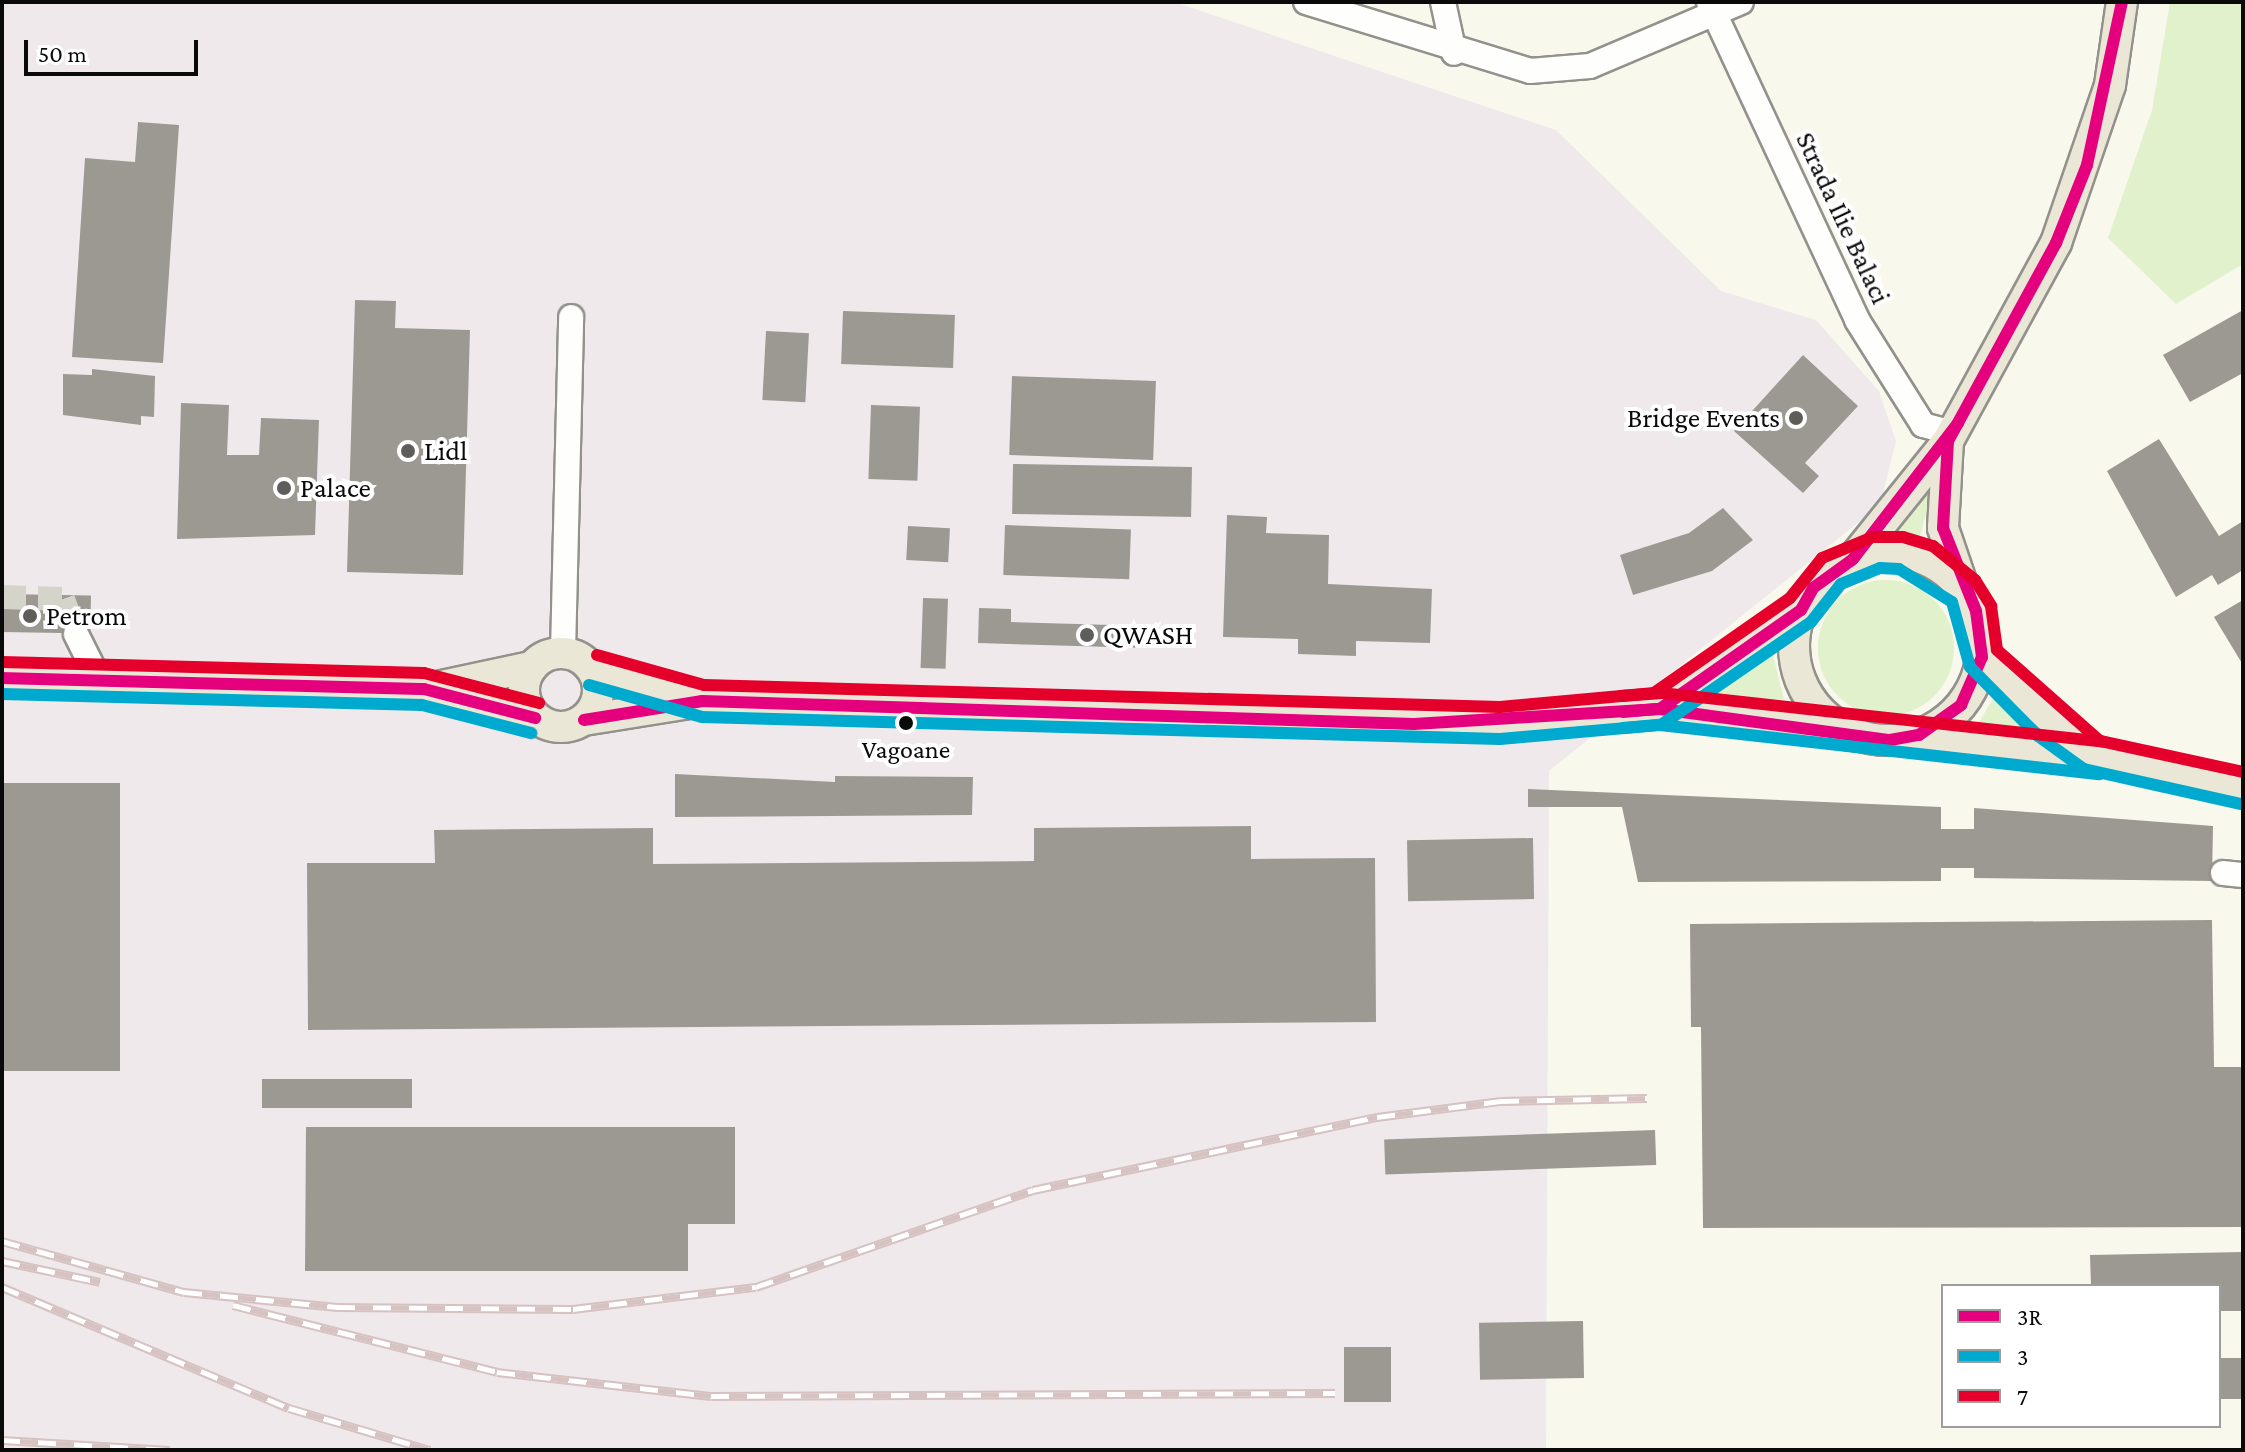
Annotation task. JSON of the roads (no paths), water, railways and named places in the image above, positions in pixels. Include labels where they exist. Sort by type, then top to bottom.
[{"type":"main road","points":[[1860,736],[1832,722],[1803,686],[1793,640],[1801,610],[1822,579],[1853,559],[1950,437],[2056,243],[2087,165],[2122,2]]},
{"type":"main road","points":[[1919,735],[1961,705],[1982,657],[1979,623],[1964,591],[1943,528],[1950,437]]},
{"type":"main road","points":[[1853,559],[1902,553],[1947,573],[1964,591]]},
{"type":"main road","points":[[1660,709],[1801,610]]},
{"type":"main road","points":[[424,689],[531,667],[563,652],[593,670],[702,701]]},
{"type":"main road","points":[[1982,657],[2048,724],[2093,756]]},
{"type":"main road","points":[[531,667],[523,688],[535,718]]},
{"type":"main road","points":[[584,720],[599,691],[593,670]]},
{"type":"main road","points":[[2,678],[424,689],[535,718],[554,727],[702,701],[1414,724],[1660,709],[1860,736],[1919,735],[2093,756],[2243,788]]},
{"type":"street","points":[[1306,2],[1454,53],[1530,71],[1590,66],[1711,8],[1741,2]]},
{"type":"street","points":[[1443,2],[1454,53]]},
{"type":"street","name":"Strada Ilie Balaci","points":[[1711,8],[1857,320],[1923,425],[1950,437]]},
{"type":"street","points":[[563,652],[571,317]]},
{"type":"street","points":[[76,634],[99,680]]},
{"type":"tunnel","points":[[2,597],[63,599],[76,634]]},
{"type":"railway","points":[[2,1241],[184,1292],[337,1307],[573,1309],[756,1287],[1033,1190],[1377,1117],[1501,1101],[1647,1098]]},
{"type":"railway","points":[[2,1261],[100,1282]]},
{"type":"railway","points":[[2,1287],[289,1408],[430,1450]]},
{"type":"railway","points":[[233,1305],[497,1372],[711,1396],[1335,1393]]},
{"type":"railway","points":[[2,1440],[170,1450]]},
{"type":"place","name":"Bridge Events","points":[[1796,418]]},
{"type":"place","name":"Lidl","points":[[408,451]]},
{"type":"place","name":"Palace","points":[[284,488]]},
{"type":"place","name":"Petrom","points":[[30,616]]},
{"type":"place","name":"QWASH","points":[[1087,635]]},
{"type":"place","name":"Vagoane","points":[[906,723]]}]
